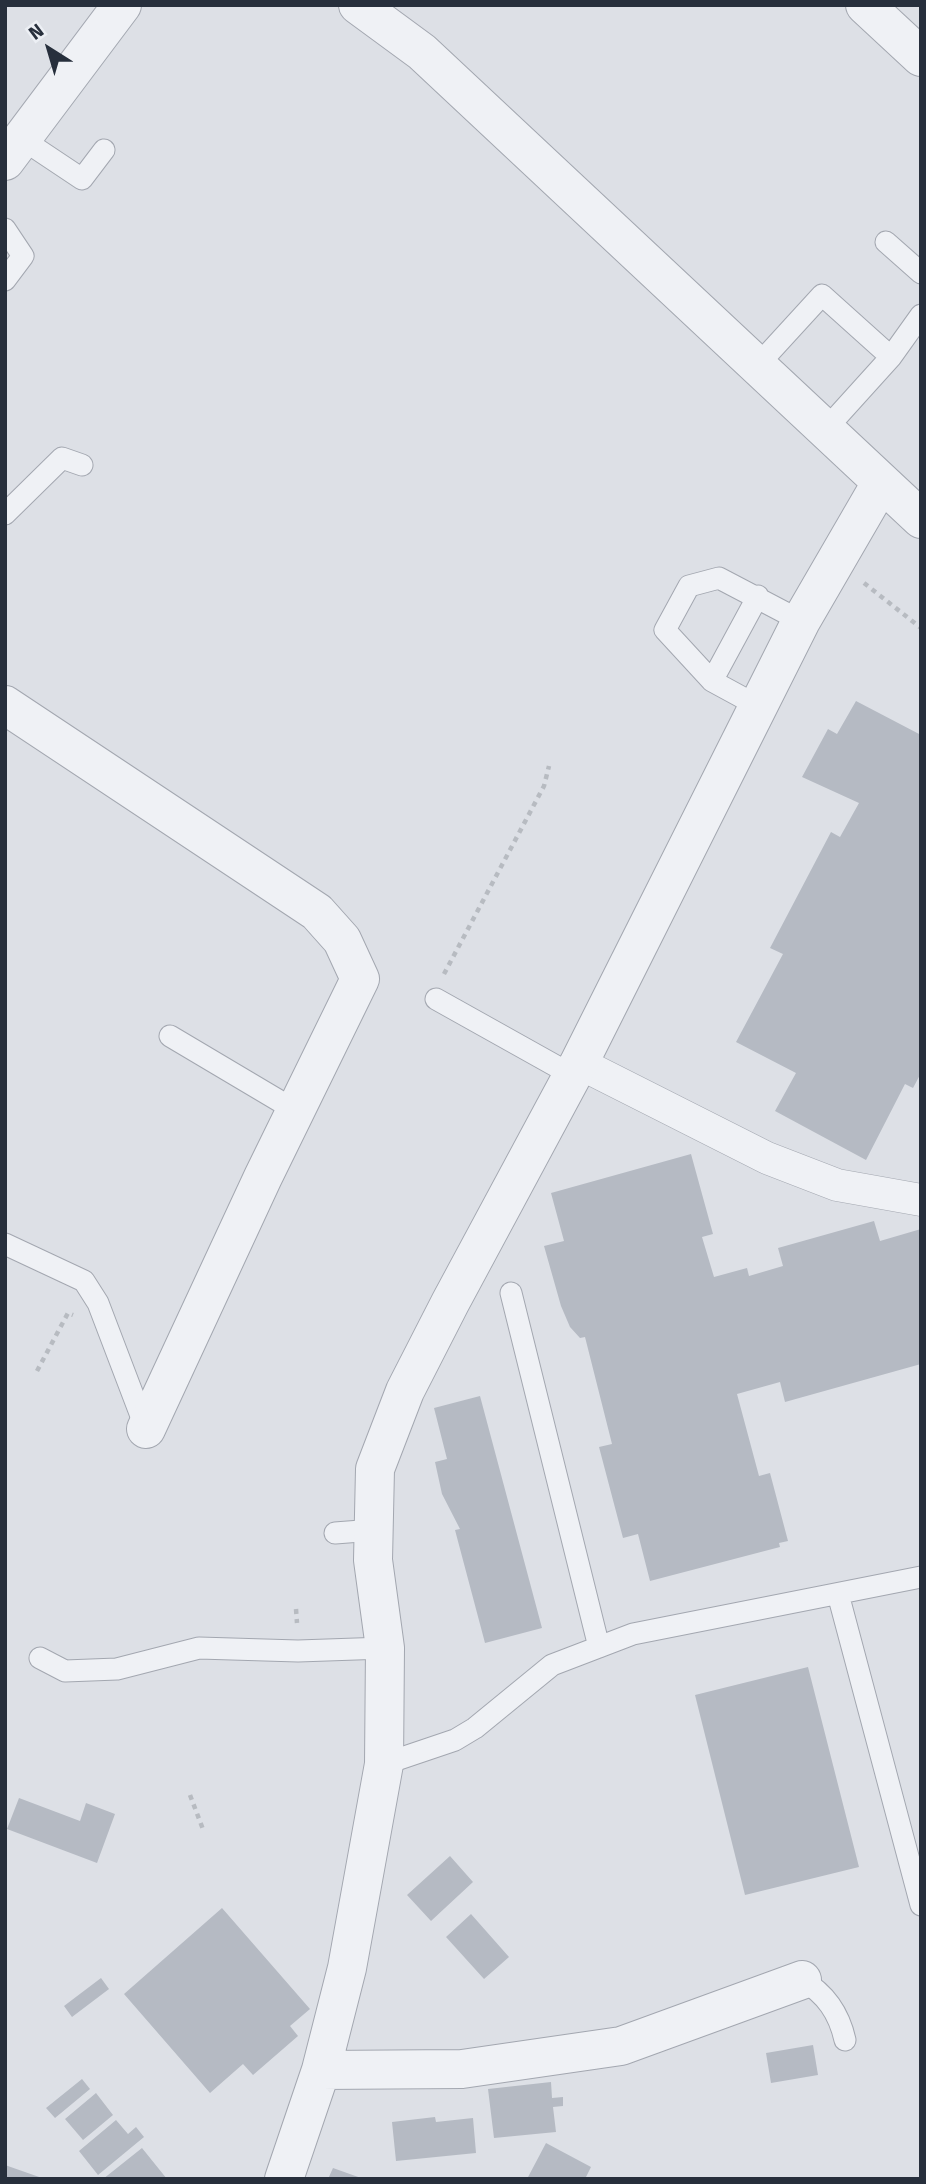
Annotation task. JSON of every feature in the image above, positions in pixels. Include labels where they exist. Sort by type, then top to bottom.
[{"type":"street","points":[[13,150],[122,5]]},
{"type":"street","points":[[358,5],[422,52],[921,519]]},
{"type":"street","points":[[865,5],[921,57]]},
{"type":"street","points":[[284,2179],[321,2070],[347,1968],[384,1764],[385,1648],[373,1560],[375,1469],[405,1391],[576,1069],[801,621],[881,483]]},
{"type":"street","points":[[5,705],[317,912],[342,940],[360,979],[298,1112],[263,1177],[146,1429]]},
{"type":"street","points":[[576,1069],[767,1158],[837,1185],[921,1200]]},
{"type":"street","points":[[321,2070],[462,2069],[621,2046],[802,1980]]},
{"type":"lane","points":[[13,150],[82,179],[104,150]]},
{"type":"lane","points":[[5,229],[23,256],[5,280]]},
{"type":"lane","points":[[886,242],[921,273]]},
{"type":"lane","points":[[757,366],[822,295],[891,357]]},
{"type":"lane","points":[[825,429],[891,357],[921,315]]},
{"type":"lane","points":[[5,514],[62,458],[82,465]]},
{"type":"lane","points":[[758,706],[712,681],[665,631],[689,586],[719,578],[758,596],[801,621]]},
{"type":"lane","points":[[712,681],[758,596]]},
{"type":"lane","points":[[436,999],[576,1069]]},
{"type":"lane","points":[[170,1035],[298,1112]]},
{"type":"lane","points":[[5,1244],[84,1281],[98,1303],[146,1429]]},
{"type":"lane","points":[[511,1293],[599,1647]]},
{"type":"lane","points":[[335,1533],[374,1530]]},
{"type":"lane","points":[[384,1764],[455,1740],[475,1728],[552,1665],[633,1634],[921,1577]]},
{"type":"lane","points":[[838,1594],[921,1906]]},
{"type":"lane","points":[[40,1658],[65,1671],[104,1670],[200,1648],[298,1651],[385,1648]]},
{"type":"lane","points":[[802,1980],[820,1991],[840,2019],[845,2040]]},
{"type":"path","points":[[836,561],[921,628]]},
{"type":"path","points":[[436,999],[446,964],[544,786],[550,766]]},
{"type":"path","points":[[190,1795],[204,1832]]},
{"type":"building","points":[[856,701],[921,735],[921,1073],[913,1088],[905,1084],[866,1160],[775,1111],[796,1073],[736,1042],[783,954],[770,948],[831,832],[840,837],[859,803],[802,777],[828,729],[837,734]]},
{"type":"building","points":[[691,1154],[713,1234],[702,1237],[714,1277],[747,1268],[749,1276],[783,1266],[778,1248],[874,1221],[880,1241],[921,1229],[921,1364],[785,1402],[780,1382],[737,1394],[759,1476],[770,1473],[788,1541],[779,1543],[780,1547],[650,1581],[638,1534],[623,1538],[599,1447],[612,1444],[585,1337],[580,1338],[570,1327],[561,1306],[544,1246],[564,1241],[551,1193]]},
{"type":"building","points":[[480,1396],[542,1628],[485,1643],[455,1530],[460,1529],[442,1494],[435,1462],[447,1459],[434,1408]]},
{"type":"building","points":[[808,1667],[859,1867],[745,1895],[695,1695]]},
{"type":"building","points":[[19,1798],[80,1821],[86,1803],[115,1814],[97,1863],[7,1829]]},
{"type":"building","points":[[450,1856],[473,1882],[431,1921],[407,1895]]},
{"type":"building","points":[[222,1908],[310,2009],[290,2026],[298,2036],[253,2075],[243,2064],[210,2093],[124,1994]]},
{"type":"building","points":[[471,1914],[509,1957],[484,1979],[446,1937]]},
{"type":"building","points":[[101,1978],[109,1989],[72,2017],[64,2006]]},
{"type":"building","points":[[813,2045],[818,2075],[771,2083],[766,2053]]},
{"type":"building","points":[[82,2079],[90,2089],[55,2118],[46,2108]]},
{"type":"building","points":[[551,2082],[552,2098],[563,2097],[563,2106],[553,2107],[556,2132],[494,2138],[488,2089]]},
{"type":"building","points":[[96,2093],[113,2115],[83,2140],[65,2119]]},
{"type":"building","points":[[435,2117],[436,2122],[473,2118],[476,2153],[396,2161],[392,2122]]},
{"type":"building","points":[[116,2120],[128,2134],[136,2127],[144,2137],[98,2175],[79,2151]]},
{"type":"building","points":[[546,2143],[591,2167],[585,2179],[527,2179]]},
{"type":"building","points":[[142,2148],[167,2179],[103,2179]]},
{"type":"building","points":[[5,2165],[42,2178],[42,2179],[5,2179]]},
{"type":"building","points":[[333,2168],[361,2178],[328,2179]]}]
